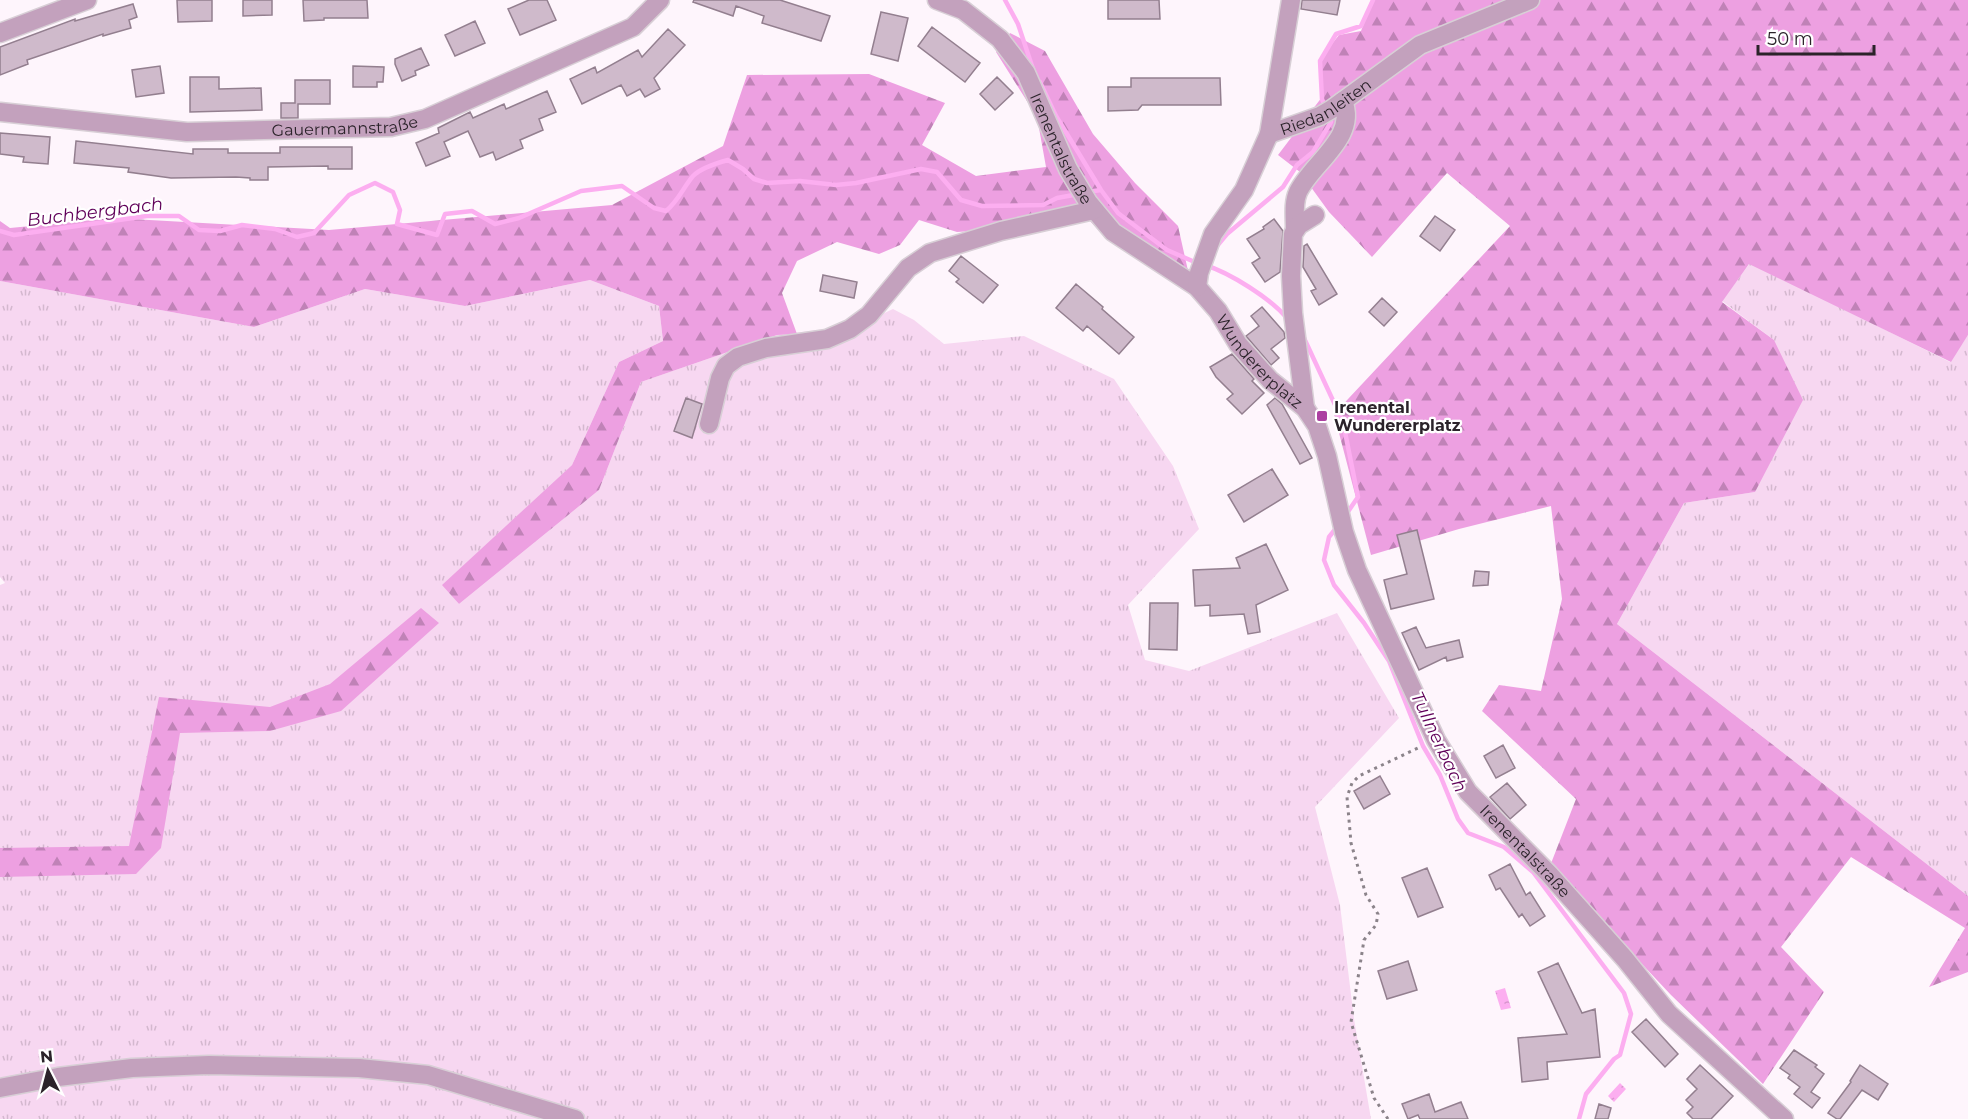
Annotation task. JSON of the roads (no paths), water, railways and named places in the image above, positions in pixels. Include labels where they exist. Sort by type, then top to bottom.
[{"type":"street","points":[[0,33],[87,0]]},
{"type":"street","name":"Gauermannstraße","points":[[0,112],[187,132],[390,127],[425,119],[633,27],[660,0]]},
{"type":"street","name":"Irenentalstraße","points":[[938,0],[963,10],[1000,39],[1026,73],[1068,169],[1091,206],[1113,232],[1198,280]]},
{"type":"street","points":[[1269,134],[1291,0]]},
{"type":"street","name":"Riedanleiten","points":[[1198,280],[1213,234],[1244,190],[1269,134],[1332,109],[1419,45],[1530,0]]},
{"type":"street","points":[[1305,408],[1293,314],[1291,276],[1295,229],[1294,211],[1297,194],[1308,176],[1333,148],[1346,124],[1347,110],[1332,109]]},
{"type":"street","points":[[709,424],[720,378],[726,366],[738,357],[766,348],[827,339],[850,329],[870,315],[908,268],[930,253],[1091,206]]},
{"type":"street","points":[[1295,229],[1315,215]]},
{"type":"street","name":"Wundererplatz","points":[[1198,280],[1238,344],[1264,372],[1305,408],[1317,426],[1344,532]]},
{"type":"street","name":"Irenentalstraße","points":[[1344,532],[1357,570],[1436,740],[1468,792],[1557,883],[1625,959],[1670,1014],[1784,1119]]},
{"type":"street","points":[[0,1088],[58,1077],[132,1068],[209,1065],[359,1068],[428,1075],[575,1119]]},
{"type":"water","points":[[1505,988],[1511,1008],[1501,1010],[1495,991]]},
{"type":"water","points":[[1620,1083],[1626,1089],[1614,1102],[1608,1096]]},
{"type":"waterway","points":[[1005,0],[1018,24],[1033,69]]},
{"type":"waterway","name":"Tullnerbach","points":[[1325,107],[1322,99],[1320,61],[1336,34],[1361,26],[1373,0]]},
{"type":"waterway","name":"Buchbergbach","points":[[1040,82],[1056,116],[1101,190],[1118,213],[1167,250],[1197,263]]},
{"type":"waterway","name":"Tullnerbach","points":[[1217,246],[1227,234],[1283,187],[1297,165],[1313,152],[1331,122],[1328,115]]},
{"type":"waterway","name":"Buchbergbach","points":[[0,231],[14,235],[147,216],[179,216],[199,230],[220,231],[242,225],[275,229],[297,237],[314,233],[349,195],[375,183],[393,192],[400,210],[397,224],[437,235],[445,214],[472,211],[495,224],[519,218],[581,191],[622,186],[654,208],[666,211],[696,173],[728,160],[754,179],[767,183],[800,181],[836,185],[921,169],[937,172],[961,200],[982,206],[1043,205],[1057,198],[1079,194]]},
{"type":"waterway","name":"Buchbergbach","points":[[1087,192],[1101,190]]},
{"type":"waterway","name":"Tullnerbach","points":[[1205,265],[1249,287],[1271,302],[1287,318]]},
{"type":"waterway","name":"Tullnerbach","points":[[1304,338],[1343,422],[1358,497],[1345,516]]},
{"type":"waterway","name":"Tullnerbach","points":[[1337,527],[1329,537],[1324,560],[1334,585],[1364,623],[1389,661],[1423,746],[1440,775],[1458,819],[1468,833],[1504,847],[1533,872],[1624,993],[1631,1014],[1620,1055],[1614,1059],[1586,1094],[1579,1119]]},
{"type":"place","name":"Irenental Wundererplatz","points":[[1322,416]]}]
